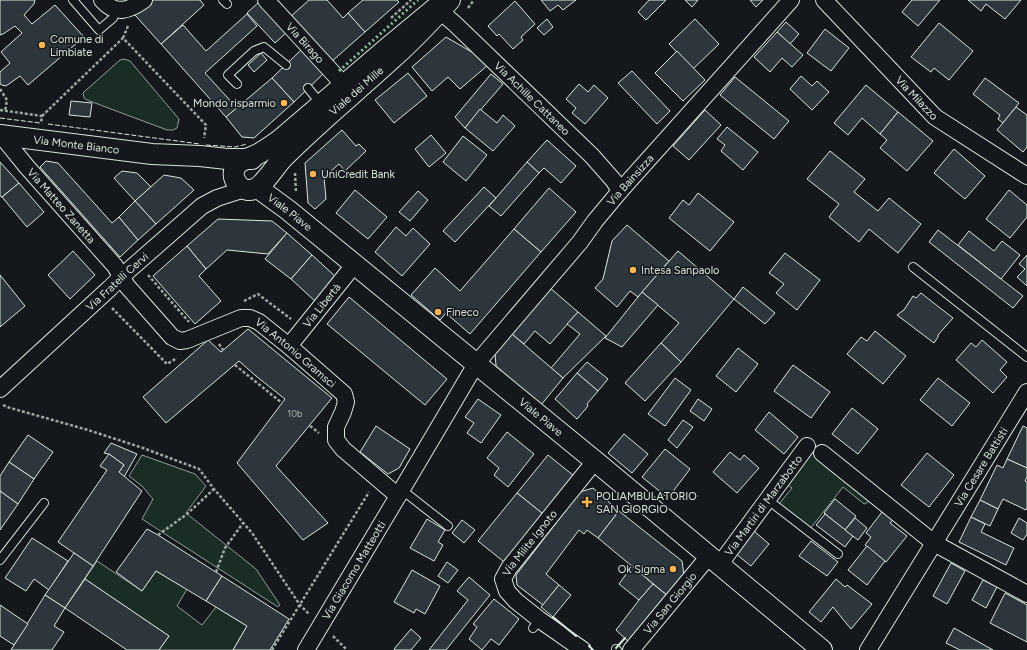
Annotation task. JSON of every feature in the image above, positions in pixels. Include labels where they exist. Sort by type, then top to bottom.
[{"type":"street","points":[[102,0],[105,3],[121,10],[138,5],[144,0]]},
{"type":"street","name":"Via Birago","points":[[266,0],[344,85]]},
{"type":"street","name":"Via Bainsizza","points":[[476,364],[580,242],[620,191],[791,0]]},
{"type":"street","name":"Via Milazzo","points":[[824,0],[935,117],[1027,176]]},
{"type":"street","name":"Viale dei Mille","points":[[246,159],[272,146],[386,49],[445,4]]},
{"type":"street","name":"Viale dei Mille","points":[[250,185],[394,57],[445,4]]},
{"type":"street","name":"Via Achille Cattaneo","points":[[445,4],[455,24],[592,156],[614,181],[620,191]]},
{"type":"street","name":"Via Monte Bianco","points":[[0,135],[152,154]]},
{"type":"street","name":"Via Matteo Zanetta","points":[[0,135],[115,266],[121,277]]},
{"type":"street","points":[[152,154],[227,159],[246,159],[255,159],[262,165],[265,173],[250,185],[234,174],[235,167],[246,159]]},
{"type":"street","name":"Viale Piave","points":[[152,154],[217,170],[250,185],[288,210],[596,461],[822,650]]},
{"type":"street","name":"Via Fratelli Cervi","points":[[0,389],[121,277],[202,206],[217,198],[250,185]]},
{"type":"street","name":"Via Libertà","points":[[289,346],[354,264]]},
{"type":"street","name":"Via Antonio Gramsci","points":[[121,277],[127,286],[172,337],[180,341],[187,340],[241,318],[250,318],[259,322],[344,394],[346,402],[336,427],[336,440],[343,449],[400,493]]},
{"type":"street","name":"Via Giacomo Matteotti","points":[[306,650],[476,364]]},
{"type":"street","name":"Via Cesare Battisti","points":[[868,650],[1024,401]]},
{"type":"street","name":"Via Martiri di Marzabotto","points":[[714,560],[768,500],[807,446]]},
{"type":"street","points":[[822,453],[934,543],[1027,594]]},
{"type":"street","name":"Via Milite Ignoto","points":[[583,650],[536,624],[507,591],[503,579],[509,568],[596,461]]},
{"type":"street","name":"Via San Giorgio","points":[[622,650],[714,560]]},
{"type":"lane","points":[[73,0],[99,30],[121,10]]},
{"type":"lane","points":[[237,84],[228,75],[254,51],[264,47],[286,65]]},
{"type":"lane","points":[[308,88],[321,105]]},
{"type":"lane","points":[[913,267],[1027,357]]},
{"type":"lane","points":[[400,493],[448,526]]},
{"type":"lane","points":[[768,500],[838,554]]},
{"type":"lane","points":[[0,560],[44,503]]},
{"type":"path","points":[[41,123],[42,116],[123,38],[206,125],[204,139]]},
{"type":"path","points":[[0,89],[6,100],[5,111]]},
{"type":"path","points":[[0,110],[42,116]]},
{"type":"path","points":[[147,274],[192,327]]},
{"type":"path","points":[[240,303],[258,294],[303,328]]},
{"type":"path","points":[[235,365],[282,403]]},
{"type":"path","points":[[253,379],[256,376]]},
{"type":"path","points":[[0,403],[7,407],[88,430],[143,448],[199,469],[214,489],[252,533],[300,606],[347,650]]},
{"type":"path","points":[[310,426],[320,433],[320,439]]},
{"type":"path","points":[[158,535],[187,514],[214,489]]},
{"type":"path","points":[[272,650],[370,491]]},
{"type":"path","points":[[216,572],[225,548],[243,523]]},
{"type":"green space","points":[[124,59],[130,61],[179,119],[177,128],[167,130],[84,98],[83,93],[85,91],[120,60]]},
{"type":"green space","points":[[811,451],[868,495],[870,501],[864,504],[843,487],[810,529],[779,504],[792,488],[786,484]]},
{"type":"green space","points":[[142,455],[195,474],[206,486],[186,513],[256,569],[280,605],[278,607],[142,519],[153,499],[142,486],[129,476]]},
{"type":"green space","points":[[97,561],[142,591],[156,571],[187,589],[177,606],[202,625],[216,607],[247,626],[233,650],[159,650],[169,636],[85,579]]},
{"type":"building","name":"Comune di Limbiate","points":[[0,0],[35,0],[34,4],[24,15],[32,24],[55,5],[84,37],[28,85],[20,76],[6,86],[2,85],[0,84],[0,72],[10,63],[1,52],[22,33],[15,26],[0,35]]},
{"type":"building","points":[[152,0],[200,0],[204,5],[161,44],[135,15]]},
{"type":"building","points":[[309,0],[327,0],[343,18],[348,13],[365,32],[331,62],[290,17]]},
{"type":"building","points":[[363,0],[397,0],[399,2],[365,32],[348,13]]},
{"type":"building","points":[[541,0],[576,0],[563,10],[558,5],[550,11]]},
{"type":"building","points":[[649,0],[666,0],[646,20],[638,12]]},
{"type":"building","points":[[685,0],[698,0],[692,7]]},
{"type":"building","points":[[750,0],[763,0],[756,7]]},
{"type":"building","points":[[912,0],[940,0],[918,26],[902,12]]},
{"type":"building","points":[[968,0],[1021,0],[1005,19],[986,4],[981,11]]},
{"type":"building","points":[[260,1],[287,32],[275,43],[247,13]]},
{"type":"building","points":[[515,1],[535,24],[521,37],[523,40],[513,49],[499,34],[497,36],[488,26]]},
{"type":"building","points":[[247,14],[257,26],[205,73],[237,108],[226,117],[161,44],[183,25],[206,51]]},
{"type":"building","points":[[547,19],[553,27],[544,35],[537,28]]},
{"type":"building","points":[[695,19],[719,44],[693,69],[669,44]]},
{"type":"building","points":[[786,22],[799,34],[790,44],[777,32]]},
{"type":"building","points":[[939,23],[973,51],[949,80],[934,68],[931,72],[911,57]]},
{"type":"building","points":[[825,29],[849,48],[831,71],[807,53]]},
{"type":"building","points":[[777,32],[803,55],[792,67],[782,58],[770,72],[754,57]]},
{"type":"building","points":[[446,37],[482,58],[488,65],[460,89],[448,77],[432,91],[412,67]]},
{"type":"building","points":[[302,49],[324,73],[294,102],[272,78]]},
{"type":"building","points":[[677,51],[705,80],[683,101],[655,73]]},
{"type":"building","points":[[261,53],[267,60],[254,72],[248,65]]},
{"type":"building","points":[[632,71],[670,111],[657,124],[618,83]]},
{"type":"building","points":[[408,73],[427,96],[394,123],[375,100]]},
{"type":"building","points":[[491,74],[503,84],[465,128],[455,117]]},
{"type":"building","points":[[801,76],[812,86],[817,81],[829,92],[812,110],[790,89]]},
{"type":"building","points":[[735,77],[789,121],[774,139],[720,95]]},
{"type":"building","points":[[272,78],[294,102],[254,138],[242,137],[226,117]]},
{"type":"building","points":[[985,78],[1019,103],[1003,123],[998,119],[1000,115],[973,94]]},
{"type":"building","points":[[579,84],[588,92],[594,85],[608,98],[585,124],[572,113],[576,108],[566,99]]},
{"type":"building","points":[[866,85],[898,112],[880,134],[862,118],[848,135],[834,123]]},
{"type":"building","points":[[71,101],[92,103],[90,117],[69,115]]},
{"type":"building","points":[[1016,107],[1027,115],[1027,147],[1023,152],[997,130]]},
{"type":"building","points":[[480,109],[497,123],[503,115],[515,126],[493,151],[465,128]]},
{"type":"building","points":[[705,110],[721,125],[689,160],[673,146]]},
{"type":"building","points":[[898,112],[933,141],[907,171],[880,148],[887,140],[880,134]]},
{"type":"building","points":[[727,127],[758,152],[743,170],[721,151],[725,145],[717,139]]},
{"type":"building","points":[[342,130],[356,146],[359,144],[366,151],[345,171],[339,164],[324,177],[326,199],[315,209],[308,203],[305,163]]},
{"type":"building","points":[[431,135],[446,153],[429,167],[415,149]]},
{"type":"building","points":[[463,136],[487,155],[466,181],[443,162]]},
{"type":"building","points":[[547,140],[576,166],[561,183],[544,168],[539,173],[527,162]]},
{"type":"building","points":[[954,149],[985,176],[965,199],[934,173]]},
{"type":"building","points":[[830,151],[865,179],[854,192],[878,211],[889,198],[921,224],[898,253],[869,229],[859,242],[829,217],[839,204],[807,179]]},
{"type":"building","points":[[46,161],[58,163],[112,223],[119,217],[138,240],[120,257],[40,167]]},
{"type":"building","points":[[0,162],[19,183],[2,197],[0,196]]},
{"type":"building","points":[[527,162],[539,173],[501,216],[489,206]]},
{"type":"building","points":[[122,171],[137,173],[151,187],[135,201],[114,178]]},
{"type":"building","points":[[164,175],[181,178],[194,190],[156,224],[135,201]]},
{"type":"building","points":[[19,183],[44,212],[27,227],[2,197]]},
{"type":"building","points":[[484,187],[496,198],[455,242],[443,231]]},
{"type":"building","points":[[549,188],[576,212],[541,252],[514,229]]},
{"type":"building","points":[[355,190],[387,217],[368,239],[336,213]]},
{"type":"building","points":[[1009,190],[1027,205],[1027,217],[1010,238],[986,219]]},
{"type":"building","points":[[418,191],[428,200],[410,221],[399,212]]},
{"type":"building","points":[[698,193],[734,222],[710,251],[669,218],[683,200],[689,205]]},
{"type":"building","points":[[135,201],[156,224],[138,240],[119,217]]},
{"type":"building","points":[[218,219],[272,221],[287,233],[268,254],[227,250],[206,269],[187,246]]},
{"type":"building","name":"Intesa Sanpaolo","points":[[627,225],[669,261],[638,297],[630,291],[617,307],[595,288],[603,279],[612,241]]},
{"type":"building","points":[[396,227],[406,236],[413,228],[430,244],[402,276],[375,252]]},
{"type":"building","points":[[514,229],[541,252],[470,334],[446,313],[440,320],[411,295],[435,268],[460,291]]},
{"type":"building","points":[[938,230],[1023,296],[1013,308],[929,242]]},
{"type":"building","points":[[969,231],[994,251],[1002,241],[1020,255],[1001,279],[958,245]]},
{"type":"building","points":[[287,233],[312,255],[291,279],[265,259]]},
{"type":"building","points":[[187,246],[206,269],[199,276],[221,301],[195,324],[153,276]]},
{"type":"building","points":[[73,251],[95,275],[70,299],[48,275]]},
{"type":"building","points":[[678,251],[734,299],[681,362],[661,343],[679,323],[642,292]]},
{"type":"building","points":[[785,253],[820,280],[797,310],[776,293],[784,284],[769,273]]},
{"type":"building","points":[[312,255],[337,278],[316,302],[291,279]]},
{"type":"building","points":[[1027,255],[1027,286],[1017,277],[1025,269],[1019,264]]},
{"type":"building","points":[[0,275],[25,306],[0,327]]},
{"type":"building","points":[[549,287],[578,312],[550,344],[535,331],[524,344],[512,334]]},
{"type":"building","points":[[743,287],[775,313],[765,324],[734,299]]},
{"type":"building","points":[[642,292],[658,305],[622,347],[605,338]]},
{"type":"building","points":[[921,293],[953,318],[938,335],[934,343],[897,315],[904,310],[913,296],[916,298]]},
{"type":"building","points":[[349,297],[447,379],[425,405],[327,324]]},
{"type":"building","points":[[578,312],[606,336],[563,378],[551,368],[580,334],[567,324]]},
{"type":"building","points":[[248,329],[332,398],[276,466],[328,523],[303,540],[237,463],[285,399],[239,361],[166,423],[143,397],[208,340],[221,352]]},
{"type":"building","points":[[875,331],[906,356],[883,384],[847,354],[861,337],[867,341]]},
{"type":"building","points":[[512,334],[563,378],[541,405],[496,366],[495,353]]},
{"type":"building","points":[[982,340],[1007,362],[1000,370],[1007,377],[993,393],[956,360],[971,343],[976,347]]},
{"type":"building","points":[[661,343],[681,362],[645,401],[625,383]]},
{"type":"building","points":[[738,348],[758,364],[736,392],[716,376]]},
{"type":"building","points":[[587,362],[608,379],[598,391],[577,373]]},
{"type":"building","points":[[793,365],[830,392],[811,418],[774,391]]},
{"type":"building","points":[[577,373],[598,391],[577,419],[555,399]]},
{"type":"building","points":[[675,378],[691,390],[665,426],[648,414]]},
{"type":"building","points":[[938,378],[970,403],[952,426],[920,400]]},
{"type":"building","points":[[478,399],[501,415],[481,443],[467,433],[474,423],[465,417]]},
{"type":"building","points":[[698,399],[712,409],[704,421],[690,411]]},
{"type":"building","points":[[852,408],[878,429],[858,454],[832,434]]},
{"type":"building","points":[[769,412],[798,437],[784,454],[755,430]]},
{"type":"building","points":[[683,420],[693,427],[677,448],[668,440]]},
{"type":"building","points":[[376,426],[410,449],[399,468],[388,474],[360,452]]},
{"type":"building","points":[[1023,426],[1027,428],[1027,468],[1007,459]]},
{"type":"building","points":[[507,432],[534,454],[508,487],[494,475],[499,468],[487,458]]},
{"type":"building","points":[[624,434],[648,454],[632,473],[608,453]]},
{"type":"building","points":[[28,435],[53,452],[34,479],[9,462]]},
{"type":"building","points":[[111,443],[137,454],[124,477],[119,472],[124,465],[109,454],[104,453]]},
{"type":"building","points":[[665,449],[690,469],[668,498],[642,477]]},
{"type":"building","points":[[730,452],[740,460],[744,455],[759,468],[737,493],[713,472]]},
{"type":"building","points":[[927,453],[954,475],[929,507],[901,485]]},
{"type":"building","points":[[109,454],[124,465],[119,472],[142,491],[93,566],[58,542],[107,470],[100,466]]},
{"type":"building","points":[[548,455],[574,476],[543,514],[517,493]]},
{"type":"building","points":[[1007,459],[1027,468],[1027,477],[1025,481],[1027,482],[1026,510],[1003,499],[998,509],[980,500],[997,465],[1003,468]]},
{"type":"building","points":[[9,462],[34,479],[18,504],[0,491],[0,476]]},
{"type":"building","points":[[593,488],[619,511],[598,538],[587,530],[584,534],[579,530],[546,574],[559,585],[543,605],[517,585],[516,575],[580,492]]},
{"type":"building","points":[[0,491],[18,504],[0,530]]},
{"type":"building","points":[[517,493],[543,514],[504,562],[478,541]]},
{"type":"building","points":[[835,499],[856,516],[845,530],[824,513]]},
{"type":"building","points":[[980,500],[998,509],[990,526],[971,517]]},
{"type":"building","points":[[619,511],[682,561],[684,575],[668,596],[598,538]]},
{"type":"building","points":[[882,512],[893,520],[890,523],[907,536],[886,562],[865,545],[871,537],[866,533]]},
{"type":"building","points":[[825,514],[853,536],[845,547],[816,525]]},
{"type":"building","points":[[971,517],[985,524],[981,532],[1014,548],[1006,565],[959,542]]},
{"type":"building","points":[[855,518],[867,528],[858,540],[845,530]]},
{"type":"building","points":[[1019,518],[1027,523],[1027,534],[1023,540],[1011,533]]},
{"type":"building","points":[[427,519],[445,530],[438,542],[443,545],[434,561],[410,548]]},
{"type":"building","points":[[462,520],[475,530],[464,543],[452,533]]},
{"type":"building","points":[[147,529],[222,576],[206,601],[156,571],[142,591],[116,572]]},
{"type":"building","points":[[754,531],[769,544],[751,566],[736,554]]},
{"type":"building","points":[[32,538],[68,561],[49,590],[34,579],[26,591],[5,578]]},
{"type":"building","points":[[811,541],[838,562],[827,576],[799,556]]},
{"type":"building","points":[[867,546],[885,561],[867,585],[848,570]]},
{"type":"building","points":[[74,553],[93,566],[65,608],[45,595]]},
{"type":"building","points":[[447,562],[458,570],[448,583],[438,576]]},
{"type":"building","points":[[951,563],[965,571],[947,604],[933,596]]},
{"type":"building","points":[[632,566],[653,584],[639,600],[619,584]]},
{"type":"building","points":[[412,570],[440,586],[425,614],[416,609],[414,613],[394,602]]},
{"type":"building","points":[[222,576],[289,619],[270,650],[233,650],[247,626],[206,601]]},
{"type":"building","points":[[469,577],[490,595],[446,650],[429,650],[468,600],[457,591]]},
{"type":"building","points":[[85,579],[169,636],[159,650],[127,650],[65,608]]},
{"type":"building","points":[[836,579],[845,587],[847,585],[872,604],[851,629],[833,607],[821,622],[809,612]]},
{"type":"building","points":[[983,580],[997,587],[986,608],[972,600]]},
{"type":"building","points":[[653,584],[668,596],[630,643],[616,630]]},
{"type":"building","points":[[559,585],[571,595],[553,617],[541,607]]},
{"type":"building","points":[[1005,593],[1027,605],[1027,642],[990,623]]},
{"type":"building","points":[[45,595],[65,608],[54,626],[64,632],[52,650],[11,650]]},
{"type":"building","points":[[494,599],[519,619],[499,645],[491,639],[482,650],[469,639],[477,627],[473,624]]},
{"type":"building","points":[[0,605],[28,624],[14,645],[0,636]]},
{"type":"building","points":[[954,628],[993,650],[960,650],[946,643]]},
{"type":"building","points":[[411,629],[421,638],[411,650],[394,649]]},
{"type":"hedge","points":[[339,71],[418,0]]},
{"type":"fence","points":[[0,118],[40,123]]},
{"type":"fence","points":[[48,124],[200,144]]},
{"type":"fence","points":[[206,145],[235,147],[247,144]]},
{"type":"wall","points":[[553,617],[576,636]]},
{"type":"wall","points":[[616,648],[625,638]]},
{"type":"wall","points":[[589,646],[593,650]]},
{"type":"place","name":"Comune di Limbiate","points":[[42,45]]},
{"type":"place","name":"Mondo risparmio","points":[[284,103]]},
{"type":"place","name":"UniCredit Bank","points":[[313,174]]},
{"type":"place","name":"Intesa Sanpaolo","points":[[633,270]]},
{"type":"place","name":"Fineco","points":[[438,312]]},
{"type":"place","name":"POLIAMBULATORIO SAN GIORGIO","points":[[587,502]]},
{"type":"place","name":"Ok Sigma","points":[[673,569]]}]
